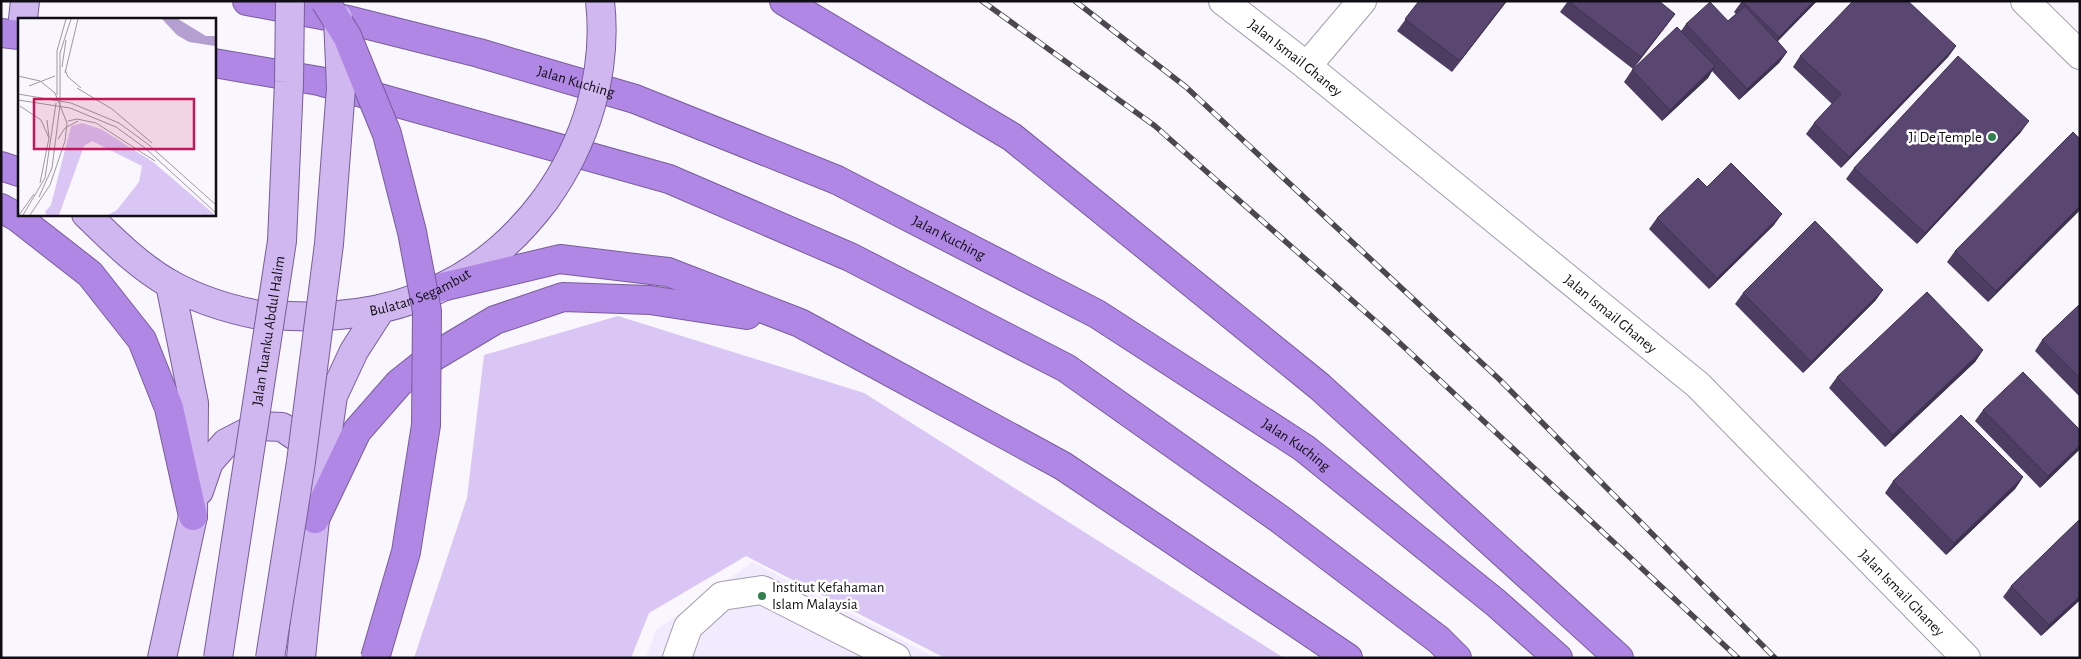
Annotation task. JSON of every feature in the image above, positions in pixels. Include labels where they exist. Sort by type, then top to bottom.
[{"type":"highway","name":"Jalan Kuching","points":[[247,1],[348,20],[479,53],[635,99],[836,180],[1097,314],[1304,448],[1496,604],[1558,658]]},
{"type":"highway","points":[[325,1],[347,36],[387,134],[412,232],[427,311],[426,425],[406,552],[375,658]]},
{"type":"highway","points":[[784,1],[1012,137],[1319,386],[1618,658]]},
{"type":"highway","points":[[1,33],[18,35]]},
{"type":"highway","points":[[215,63],[319,81],[669,179],[850,256],[1066,368],[1281,520],[1439,640],[1457,658]]},
{"type":"highway","points":[[1,166],[18,172]]},
{"type":"highway","points":[[1,208],[18,217],[90,274],[142,340],[169,408],[193,516]]},
{"type":"highway","points":[[442,287],[560,259],[668,272],[800,323],[1063,466],[1348,658]]},
{"type":"highway","points":[[315,520],[356,431],[399,383],[428,360],[495,320],[563,297],[650,300],[800,323]]},
{"type":"main road","points":[[24,18],[25,1]]},
{"type":"main road","name":"Jalan Tuanku Abdul Halim","points":[[218,658],[282,241],[289,82],[290,1]]},
{"type":"main road","points":[[270,658],[301,462],[329,244],[340,88],[338,1]]},
{"type":"main road","name":"Bulatan Segambut","points":[[87,215],[136,262],[170,284],[224,307],[260,315],[333,317],[381,309],[412,300],[442,287],[472,270],[499,250],[524,226],[546,200],[575,150],[586,124],[594,96],[599,68],[601,38],[600,1]]},
{"type":"main road","points":[[170,284],[194,403],[193,516]]},
{"type":"main road","points":[[301,658],[315,520],[333,396],[354,351],[381,309]]},
{"type":"main road","points":[[162,658],[204,472],[209,462],[226,443],[260,426],[282,427],[307,444],[314,467],[315,520]]},
{"type":"street","name":"Jalan Ismail Ghaney","points":[[1223,1],[1308,66],[1698,385],[1966,658]]},
{"type":"street","points":[[1308,66],[1362,1]]},
{"type":"street","points":[[2025,1],[2080,55]]},
{"type":"street","points":[[677,658],[688,627],[722,596],[762,590],[896,658]]},
{"type":"shaded area","points":[[618,316],[864,393],[1284,658],[945,658],[746,556],[649,613],[631,658],[414,658],[467,498],[484,355]]},
{"type":"shaded area","name":"Institut Kefahaman Islam Malaysia","points":[[753,562],[936,658],[646,658],[656,630]]},
{"type":"building","points":[[1419,1],[1506,1],[1460,61],[1405,19]]},
{"type":"building","points":[[1568,1],[1659,1],[1675,14],[1641,57]]},
{"type":"building","points":[[1742,1],[1814,1],[1779,37]]},
{"type":"building","points":[[1853,1],[1908,1],[1956,46],[1849,157],[1814,123],[1841,94],[1800,56]]},
{"type":"building","points":[[1710,2],[1728,21],[1745,6],[1787,52],[1747,89],[1686,24]]},
{"type":"building","points":[[1677,27],[1715,66],[1670,110],[1632,70]]},
{"type":"building","points":[[1958,56],[2029,121],[1925,233],[1854,168]]},
{"type":"building","points":[[2073,132],[2080,139],[2080,206],[1996,291],[1955,251]]},
{"type":"building","points":[[1731,163],[1782,214],[1717,278],[1657,218],[1698,178],[1707,187]]},
{"type":"building","points":[[1815,221],[1883,290],[1811,362],[1743,293]]},
{"type":"building","points":[[1927,292],[1983,350],[1893,435],[1837,377]]},
{"type":"building","points":[[2080,304],[2080,378],[2042,340]]},
{"type":"building","points":[[2023,372],[2080,430],[2080,445],[2048,476],[1983,410]]},
{"type":"building","points":[[1961,415],[2023,477],[1954,543],[1893,481]]},
{"type":"building","points":[[2080,519],[2080,596],[2049,625],[2011,586]]},
{"type":"railway","points":[[982,1],[1155,126],[1389,333],[1738,658]]},
{"type":"railway","points":[[1075,1],[1186,87],[1499,379],[1775,658]]},
{"type":"place","name":"Ji De Temple","points":[[1992,137]]},
{"type":"place","name":"Institut Kefahaman Islam Malaysia","points":[[762,596]]}]
